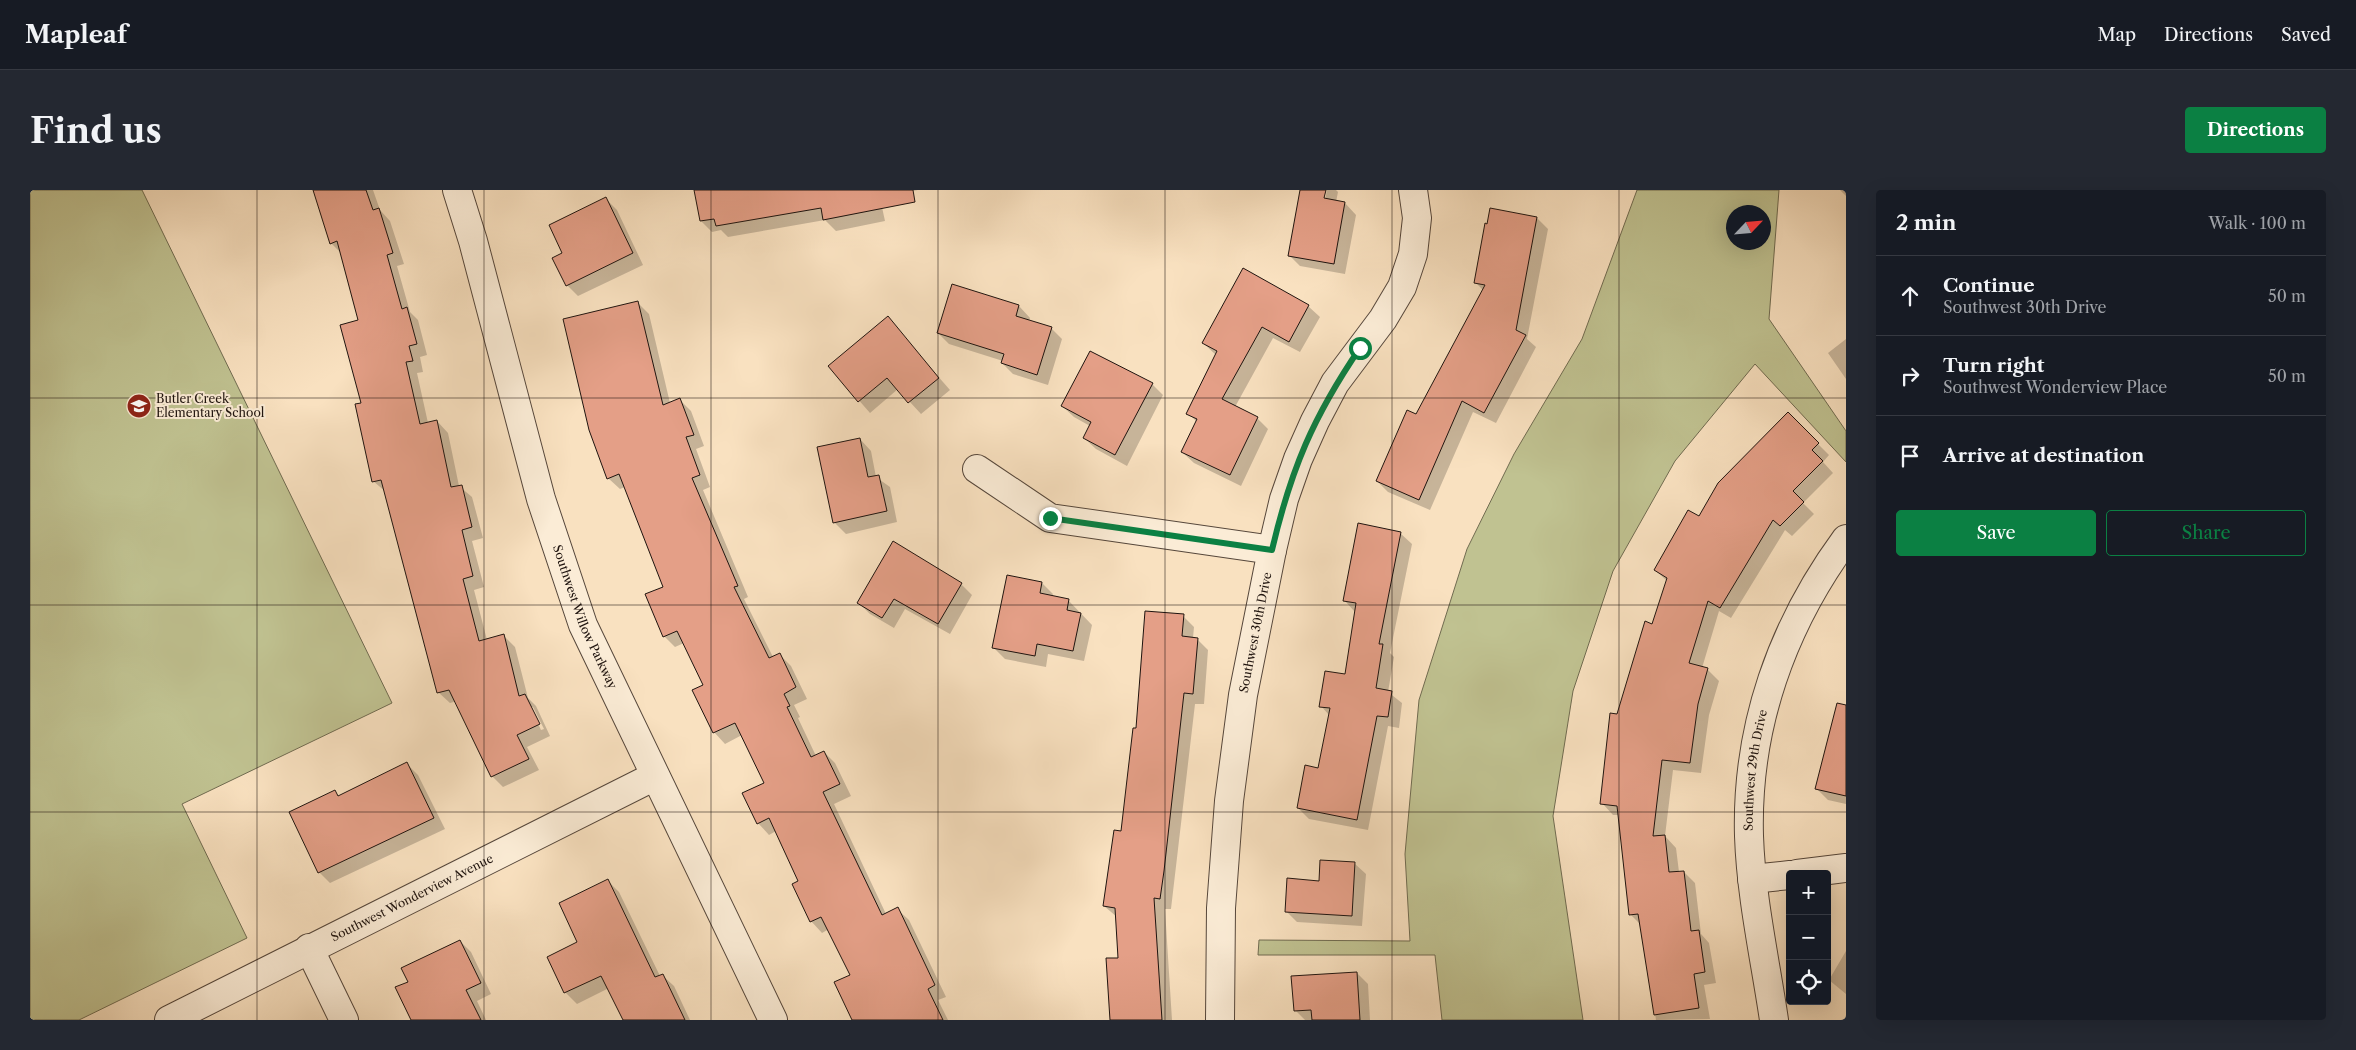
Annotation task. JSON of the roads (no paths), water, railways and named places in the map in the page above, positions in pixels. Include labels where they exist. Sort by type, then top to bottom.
[{"type":"street","name":"Southwest Willow Parkway","points":[[457,190],[473,241],[541,499],[583,625],[773,1020]]},
{"type":"street","name":"Southwest 30th Drive","points":[[1220,1020],[1221,908],[1229,801],[1243,695],[1272,550],[1284,499],[1298,459],[1315,421],[1336,383],[1383,319],[1402,287],[1413,254],[1417,218],[1413,190]]},
{"type":"street","points":[[977,469],[1050,518],[1272,550]]},
{"type":"street","name":"Southwest 29th Drive","points":[[1774,1020],[1752,879],[1749,796],[1753,755],[1761,715],[1772,676],[1787,638],[1809,594],[1846,539]]},
{"type":"street","name":"Southwest Wonderview Avenue","points":[[169,1020],[655,776]]},
{"type":"street","points":[[1830,870],[1846,868]]},
{"type":"street","points":[[1752,879],[1786,875]]},
{"type":"street","points":[[310,948],[344,1020]]},
{"type":"place","name":"Butler Creek Elementary School","points":[[139,406]]}]
